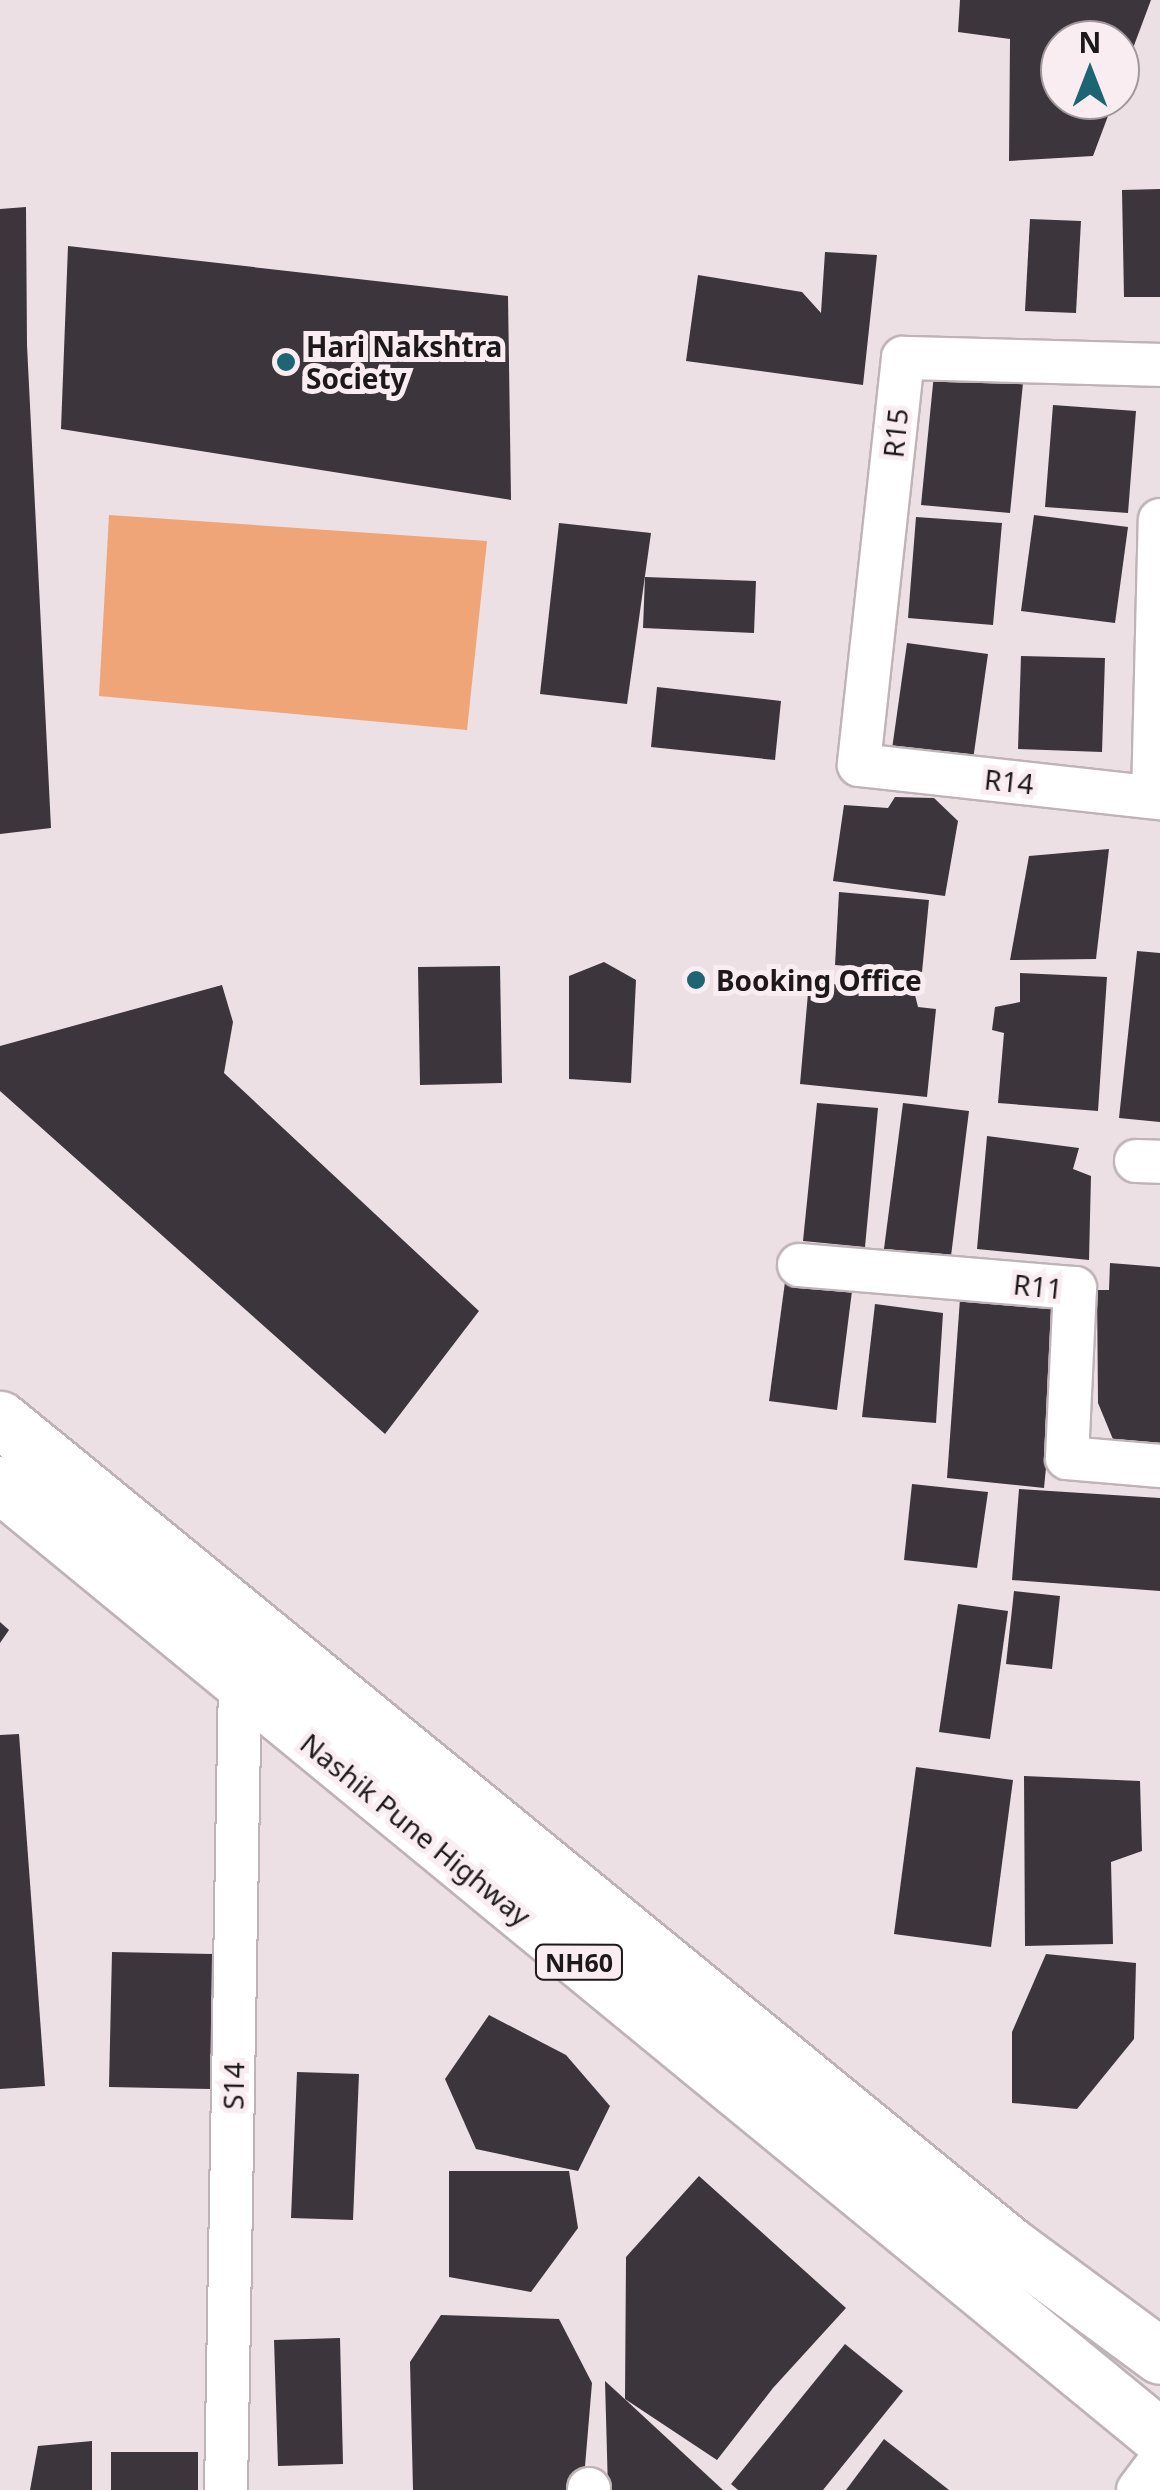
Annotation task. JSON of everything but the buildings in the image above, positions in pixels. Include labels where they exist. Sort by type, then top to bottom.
[{"type":"highway","name":"Nashik Pune Highway","points":[[0,1419],[1011,2246],[1160,2356]]},
{"type":"highway","name":"Nashik Pune Highway","points":[[0,1484],[1160,2437]]},
{"type":"street","name":"R15","points":[[859,764],[903,358],[1160,365]]},
{"type":"street","points":[[1156,798],[1160,520]]},
{"type":"street","name":"R14","points":[[859,764],[1156,798]]},
{"type":"street","name":"R11","points":[[799,1265],[1076,1288],[1066,1458],[1160,1466]]},
{"type":"street","name":"S14","points":[[226,2490],[240,1682]]},
{"type":"street","points":[[1138,2490],[1160,2461]]},
{"type":"shaded area","points":[[109,515],[487,541],[467,730],[99,696]]},
{"type":"place","name":"Hari Nakshtra Society","points":[[286,362]]},
{"type":"place","name":"Booking Office","points":[[696,980]]}]
